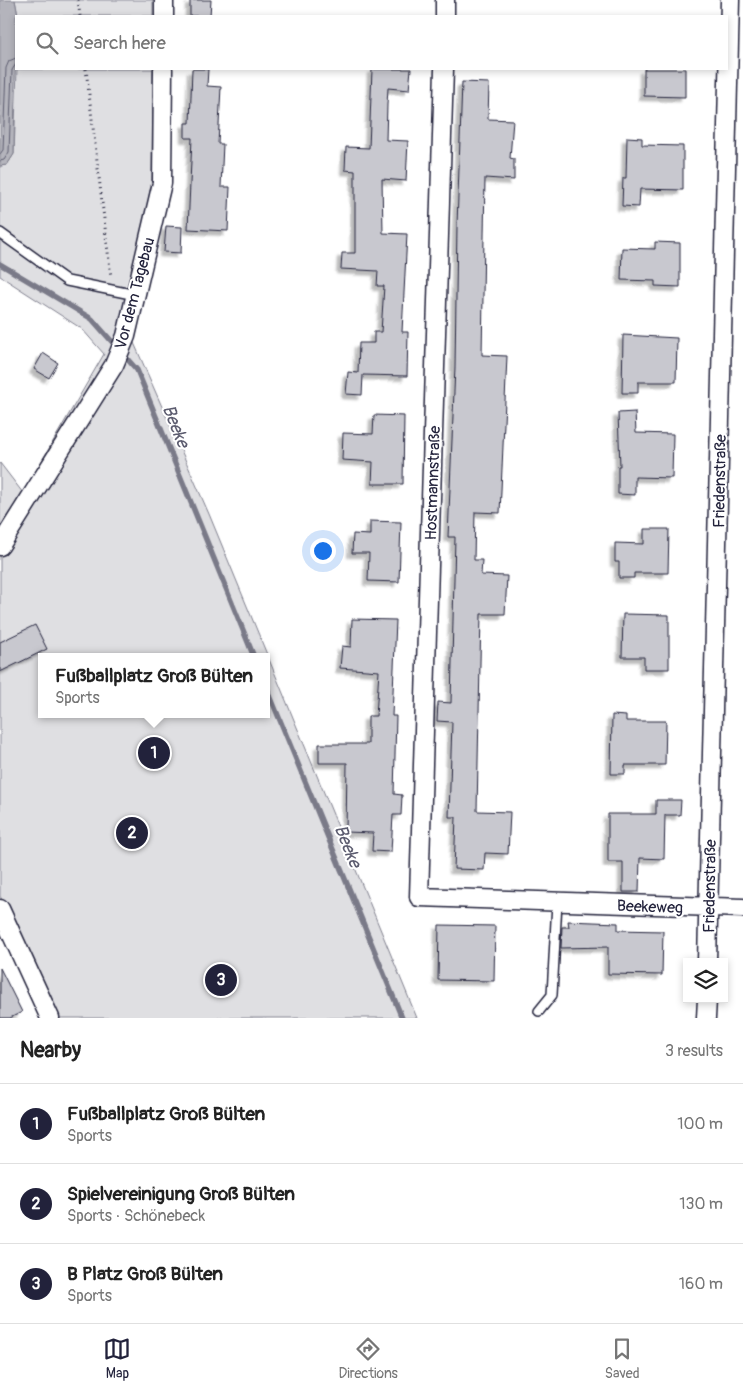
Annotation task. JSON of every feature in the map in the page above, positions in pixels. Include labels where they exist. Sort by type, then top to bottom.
[{"type":"street","points":[[164,0],[164,15]]},
{"type":"street","points":[[445,0],[445,15]]},
{"type":"street","name":"Friedenstraße","points":[[707,958],[730,0]]},
{"type":"street","name":"Vor dem Tagebau","points":[[0,546],[114,366],[126,336],[162,184],[163,70]]},
{"type":"street","name":"Hostmannstraße","points":[[419,898],[444,70]]},
{"type":"street","name":"Beekeweg","points":[[419,898],[743,908]]},
{"type":"street","points":[[0,909],[50,1018]]},
{"type":"street","points":[[706,1018],[707,1003]]},
{"type":"lane","points":[[0,233],[67,281],[136,295]]},
{"type":"lane","points":[[539,1011],[552,995],[557,902]]},
{"type":"path","points":[[78,0],[80,15]]},
{"type":"path","points":[[86,70],[112,290]]},
{"type":"shaded area","points":[[15,0],[153,0],[153,15],[18,15]]},
{"type":"shaded area","points":[[17,70],[153,70],[152,182],[124,320],[209,514],[266,653],[38,653],[38,718],[270,718],[270,662],[417,1018],[58,1018],[0,896],[0,463],[23,493],[104,354],[82,329],[0,276],[0,166],[7,165],[14,154]]},
{"type":"water","points":[[0,0],[15,0],[18,15],[15,15],[14,154],[7,165],[0,166]]},
{"type":"building","points":[[190,0],[211,0],[210,15],[190,15]]},
{"type":"building","points":[[192,70],[208,70],[207,86],[221,87],[218,144],[223,144],[221,187],[230,187],[228,231],[188,229],[192,138],[185,138],[185,123],[190,123]]},
{"type":"building","points":[[372,70],[411,70],[409,90],[388,88],[387,105],[386,140],[408,141],[406,181],[382,179],[383,233],[407,234],[402,332],[408,332],[407,376],[363,375],[362,395],[346,394],[348,372],[358,373],[359,343],[374,343],[374,332],[381,332],[384,286],[377,286],[378,271],[341,269],[342,253],[355,253],[355,171],[345,170],[346,147],[369,148]]},
{"type":"building","points":[[644,70],[685,70],[685,97],[644,96]]},
{"type":"building","points":[[462,82],[489,83],[488,119],[513,120],[510,158],[514,159],[514,180],[485,178],[482,355],[507,356],[500,513],[475,512],[474,560],[482,560],[481,575],[507,576],[505,614],[481,614],[477,811],[510,812],[508,854],[485,853],[484,870],[454,869],[456,817],[449,817],[452,722],[437,721],[438,702],[451,703],[455,537],[448,537],[455,367]]},
{"type":"building","points":[[627,137],[642,138],[642,145],[683,146],[683,190],[640,189],[639,207],[622,206],[623,178],[626,178]]},
{"type":"building","points":[[166,226],[182,227],[181,253],[164,252]]},
{"type":"building","points":[[655,242],[680,243],[680,287],[655,286],[655,281],[621,280],[622,248],[655,249]]},
{"type":"building","points":[[623,335],[677,338],[676,382],[638,382],[638,393],[622,393]]},
{"type":"building","points":[[43,353],[58,363],[49,378],[34,369]]},
{"type":"building","points":[[635,412],[636,433],[673,434],[672,478],[635,477],[635,495],[618,494],[618,466],[620,466],[618,413]]},
{"type":"building","points":[[374,415],[404,416],[403,484],[372,484],[373,462],[342,460],[343,433],[373,434]]},
{"type":"building","points":[[370,521],[401,522],[399,582],[368,581],[369,553],[352,553],[353,534],[370,535]]},
{"type":"building","points":[[644,529],[669,529],[668,573],[634,573],[634,578],[619,578],[619,562],[615,562],[615,543],[644,544]]},
{"type":"building","points":[[623,614],[669,615],[669,669],[644,669],[644,657],[622,657]]},
{"type":"building","points":[[352,619],[396,620],[392,716],[396,716],[394,794],[402,795],[401,815],[393,815],[391,852],[372,851],[373,833],[346,832],[347,763],[319,763],[319,744],[368,744],[368,716],[376,716],[379,671],[340,668],[342,646],[351,647]]},
{"type":"building","points":[[35,625],[47,649],[0,672],[0,642]]},
{"type":"building","points":[[612,715],[626,716],[626,721],[666,721],[665,765],[625,765],[625,774],[611,774]]},
{"type":"building","points":[[656,800],[681,800],[680,815],[665,815],[664,859],[640,858],[639,892],[623,892],[623,862],[608,862],[608,814],[656,814]]},
{"type":"building","points":[[568,921],[618,923],[618,930],[663,931],[662,975],[608,974],[608,947],[561,948],[562,927],[569,927]]},
{"type":"building","points":[[439,925],[495,926],[494,981],[438,980]]},
{"type":"building","points":[[0,968],[22,1012],[10,1018],[0,1018]]},
{"type":"waterway","name":"Beeke","points":[[0,264],[92,319],[137,370],[252,653]]},
{"type":"waterway","name":"Beeke","points":[[270,696],[402,1018]]},
{"type":"place","name":"Fußballplatz Groß Bülten","points":[[154,753]]},
{"type":"place","name":"Spielvereinigung Groß Bülten","points":[[132,833]]},
{"type":"place","name":"B Platz Groß Bülten","points":[[221,980]]}]
